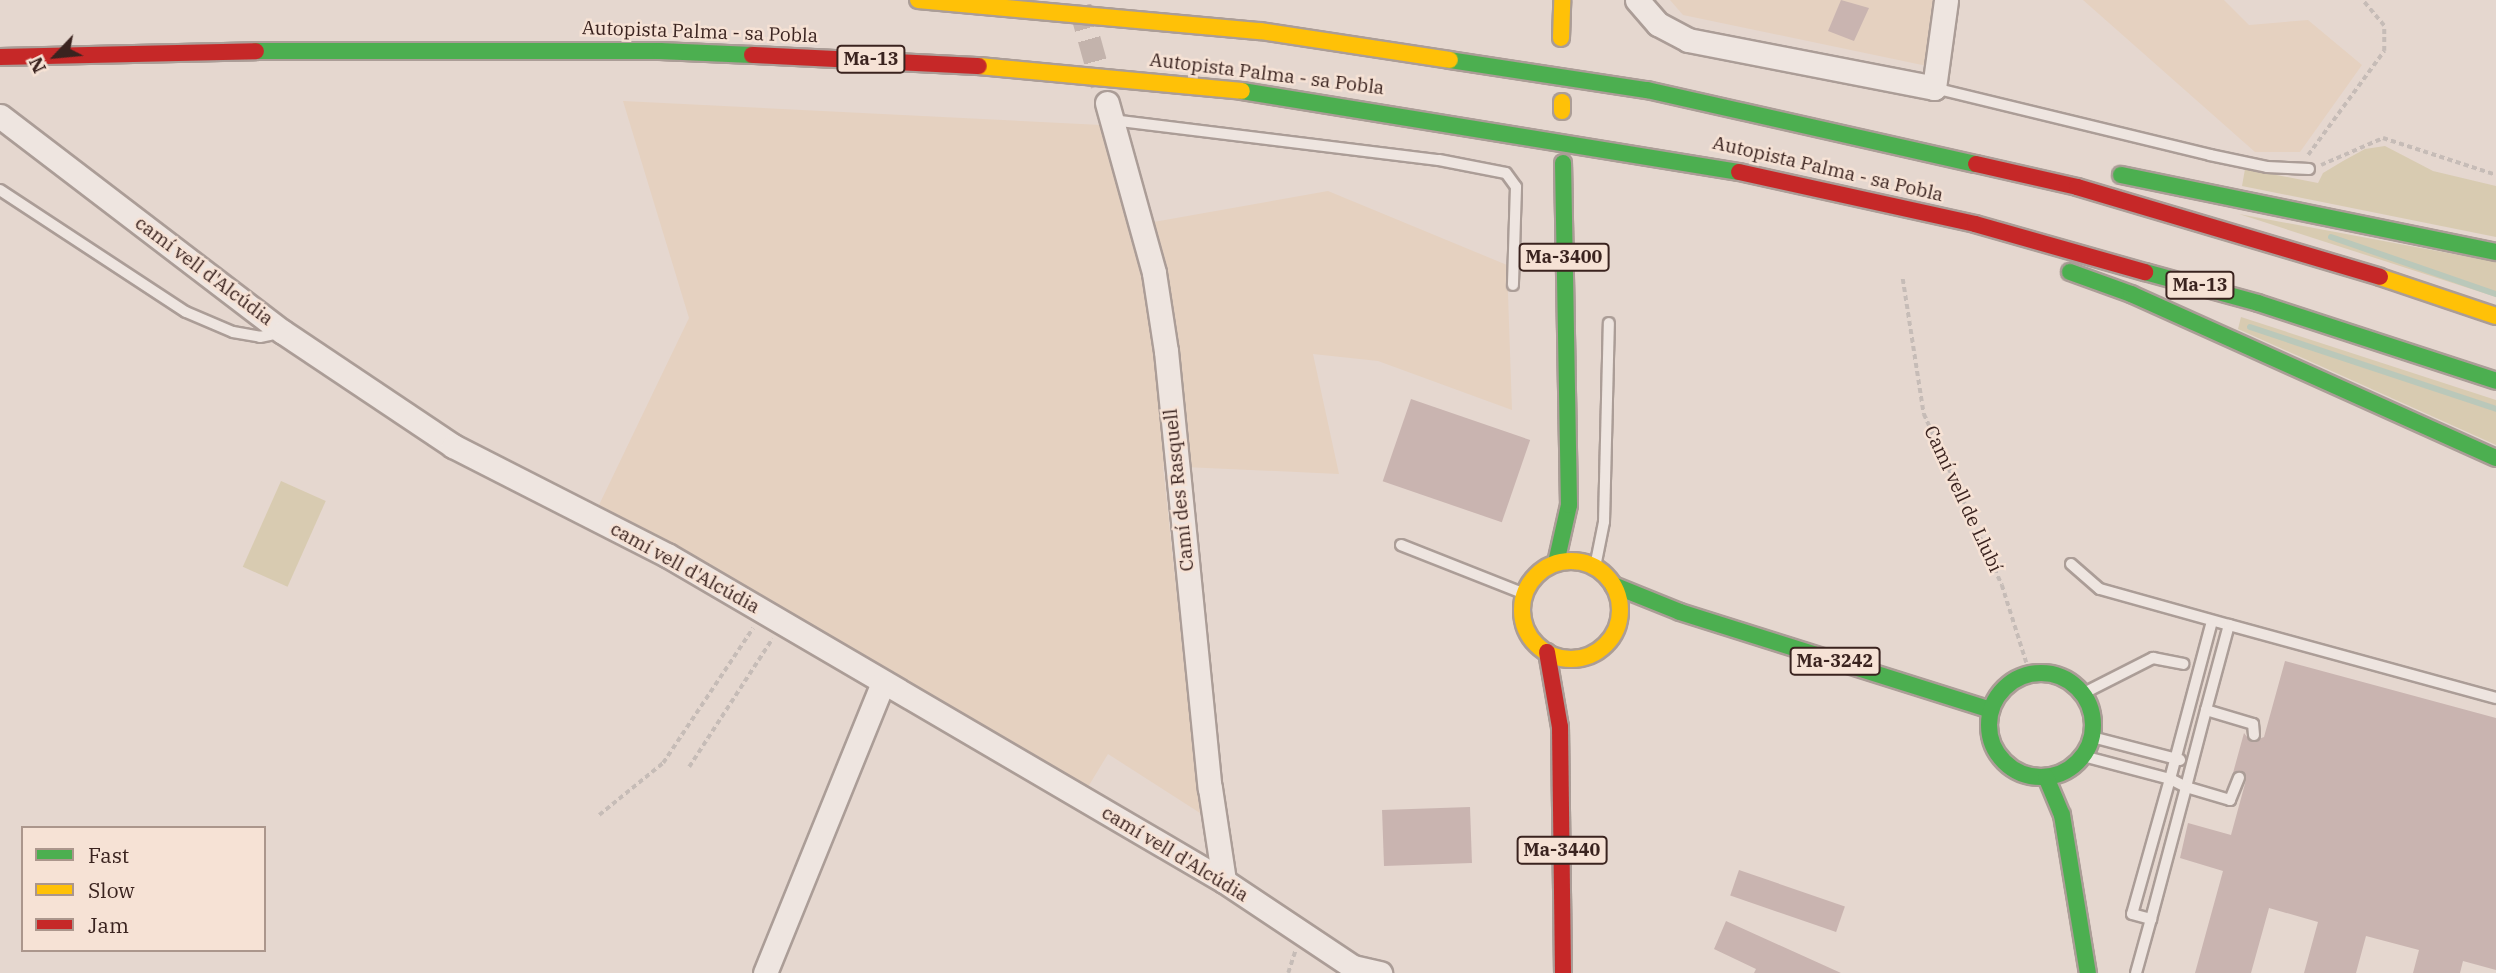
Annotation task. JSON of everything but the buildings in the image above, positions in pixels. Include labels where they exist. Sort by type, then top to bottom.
[{"type":"main road","name":"Autopista Palma - sa Pobla","points":[[918,0],[1176,21],[1407,50],[1647,90],[1965,158],[2309,254],[2496,316]]},
{"type":"main road","points":[[1561,37],[1562,0]]},
{"type":"main road","name":"Autopista Palma - sa Pobla","points":[[0,57],[561,50],[806,56],[1003,67],[1283,95],[1419,114],[1686,160],[1899,206],[2152,271],[2496,381]]},
{"type":"main road","points":[[1965,158],[2010,153]]},
{"type":"main road","name":"Ma-3400","points":[[1556,563],[1569,505],[1563,163]]},
{"type":"main road","points":[[2097,171],[2496,252]]},
{"type":"main road","points":[[1899,206],[1944,233],[2034,259]]},
{"type":"main road","points":[[2058,268],[2131,294],[2496,458]]},
{"type":"main road","name":"Ma-3400","points":[[1569,505],[1589,565]]},
{"type":"main road","points":[[1556,563],[1589,565],[1614,585],[1619,600],[1616,631],[1607,644],[1574,671],[1548,652],[1526,627],[1525,594],[1532,581],[1556,563]]},
{"type":"main road","name":"Ma-3242","points":[[1614,585],[1680,612],[1991,710]]},
{"type":"main road","points":[[1657,618],[1680,612]]},
{"type":"main road","points":[[1616,631],[1636,625]]},
{"type":"main road","name":"Ma-3440","points":[[1548,652],[1560,727],[1563,973]]},
{"type":"main road","name":"Ma-3440","points":[[1558,709],[1574,671]]},
{"type":"main road","points":[[2030,674],[2064,678],[2082,694],[2092,719],[2092,737],[2083,756],[2060,774],[2046,777],[2029,776],[2001,758],[1989,727],[1991,710],[2006,686],[2030,674]]},
{"type":"main road","points":[[2046,777],[2062,815],[2080,903],[2082,951],[2088,973]]},
{"type":"main road","points":[[2077,973],[2082,951]]},
{"type":"street","points":[[1637,0],[1658,24],[1688,40],[1934,88],[1946,0]]},
{"type":"street","name":"Camí des Rasquell","points":[[1110,112],[1154,273],[1166,351],[1210,788],[1224,881]]},
{"type":"street","name":"camí vell d'Alcúdia","points":[[7,121],[283,332],[453,446],[667,555],[1224,881],[1353,967],[1375,973]]},
{"type":"street","points":[[765,973],[883,683]]},
{"type":"lane","points":[[1934,88],[2210,155],[2294,169],[2309,169]]},
{"type":"lane","points":[[1110,112],[1439,160],[1506,173],[1516,187],[1513,285]]},
{"type":"lane","points":[[0,190],[186,312],[233,332],[260,337],[283,332]]},
{"type":"lane","points":[[1589,565],[1604,522],[1609,323]]},
{"type":"lane","points":[[1401,545],[1525,594]]},
{"type":"lane","points":[[2071,564],[2100,589],[2496,698]]},
{"type":"lane","points":[[2151,919],[2132,914],[2176,759],[2211,621]]},
{"type":"lane","points":[[2136,973],[2229,625]]},
{"type":"lane","points":[[2082,694],[2153,658],[2183,664]]},
{"type":"lane","points":[[2206,710],[2253,724],[2255,735]]},
{"type":"lane","points":[[2092,737],[2192,763]]},
{"type":"lane","points":[[2083,756],[2170,779],[2186,787],[2230,800],[2239,778]]},
{"type":"path","points":[[2294,169],[2385,51],[2384,26],[2362,0]]},
{"type":"path","points":[[2309,169],[2383,138],[2496,175]]},
{"type":"path","name":"Camí vell de Llubí","points":[[1903,279],[1924,414],[2003,585],[2030,674]]},
{"type":"path","points":[[689,767],[773,618]]},
{"type":"path","points":[[599,815],[663,763],[773,618]]},
{"type":"shaded area","points":[[1670,0],[1935,0],[1927,66],[1683,15]]},
{"type":"shaded area","points":[[2083,0],[2224,0],[2249,25],[2308,20],[2362,65],[2300,152],[2255,152]]},
{"type":"shaded area","points":[[623,101],[1101,125],[1131,226],[1328,191],[1507,265],[1512,410],[1378,361],[1313,354],[1339,474],[1163,466],[1200,813],[1108,754],[1088,787],[599,505],[689,318]]},
{"type":"shaded area","points":[[2385,146],[2433,171],[2496,186],[2496,237],[2242,186],[2245,169],[2318,183],[2323,173],[2343,161],[2365,149]]},
{"type":"shaded area","points":[[2239,214],[2496,262],[2496,297]]},
{"type":"shaded area","points":[[2241,317],[2496,400],[2496,445],[2238,329]]},
{"type":"shaded area","points":[[281,481],[326,501],[288,587],[243,567]]},
{"type":"waterway","points":[[2331,237],[2496,294]]},
{"type":"waterway","points":[[2250,327],[2496,409]]},
{"type":"tunnel","points":[[1080,6],[1102,85]]},
{"type":"traffic: fast","points":[[256,51],[660,51],[752,55]]},
{"type":"traffic: fast","points":[[1450,60],[1647,90],[1976,164]]},
{"type":"traffic: fast","points":[[1242,91],[1739,172]]},
{"type":"traffic: fast","points":[[1556,563],[1569,505],[1563,163]]},
{"type":"traffic: fast","points":[[2121,175],[2496,252]]},
{"type":"traffic: fast","points":[[2070,272],[2131,294],[2496,458]]},
{"type":"traffic: fast","points":[[2145,272],[2258,303],[2496,381]]},
{"type":"traffic: fast","points":[[1613,585],[1680,612],[1991,710]]},
{"type":"traffic: fast","points":[[2041,673],[2061,677],[2078,688],[2089,705],[2093,725],[2089,745],[2078,762],[2061,773],[2041,777],[2021,773],[2004,762],[1993,745],[1989,725],[1993,705],[2004,688],[2021,677],[2041,673]]},
{"type":"traffic: fast","points":[[2046,777],[2062,815],[2088,973]]},
{"type":"traffic: slow","points":[[918,0],[1261,31],[1450,60]]},
{"type":"traffic: slow","points":[[1561,38],[1562,0]]},
{"type":"traffic: slow","points":[[979,66],[1242,91]]},
{"type":"traffic: slow","points":[[1562,102],[1562,111]]},
{"type":"traffic: slow","points":[[2380,277],[2496,316]]},
{"type":"traffic: slow","points":[[1571,561],[1590,565],[1605,576],[1616,591],[1620,610],[1616,629],[1605,644],[1590,655],[1571,659],[1552,655],[1537,644],[1526,629],[1522,610],[1526,591],[1537,576],[1552,565],[1571,561]]},
{"type":"traffic: jam","points":[[0,57],[256,51]]},
{"type":"traffic: jam","points":[[752,55],[979,66]]},
{"type":"traffic: jam","points":[[1976,164],[2077,187],[2380,277]]},
{"type":"traffic: jam","points":[[1739,172],[1975,224],[2145,272]]},
{"type":"traffic: jam","points":[[1547,652],[1560,727],[1563,973]]}]
